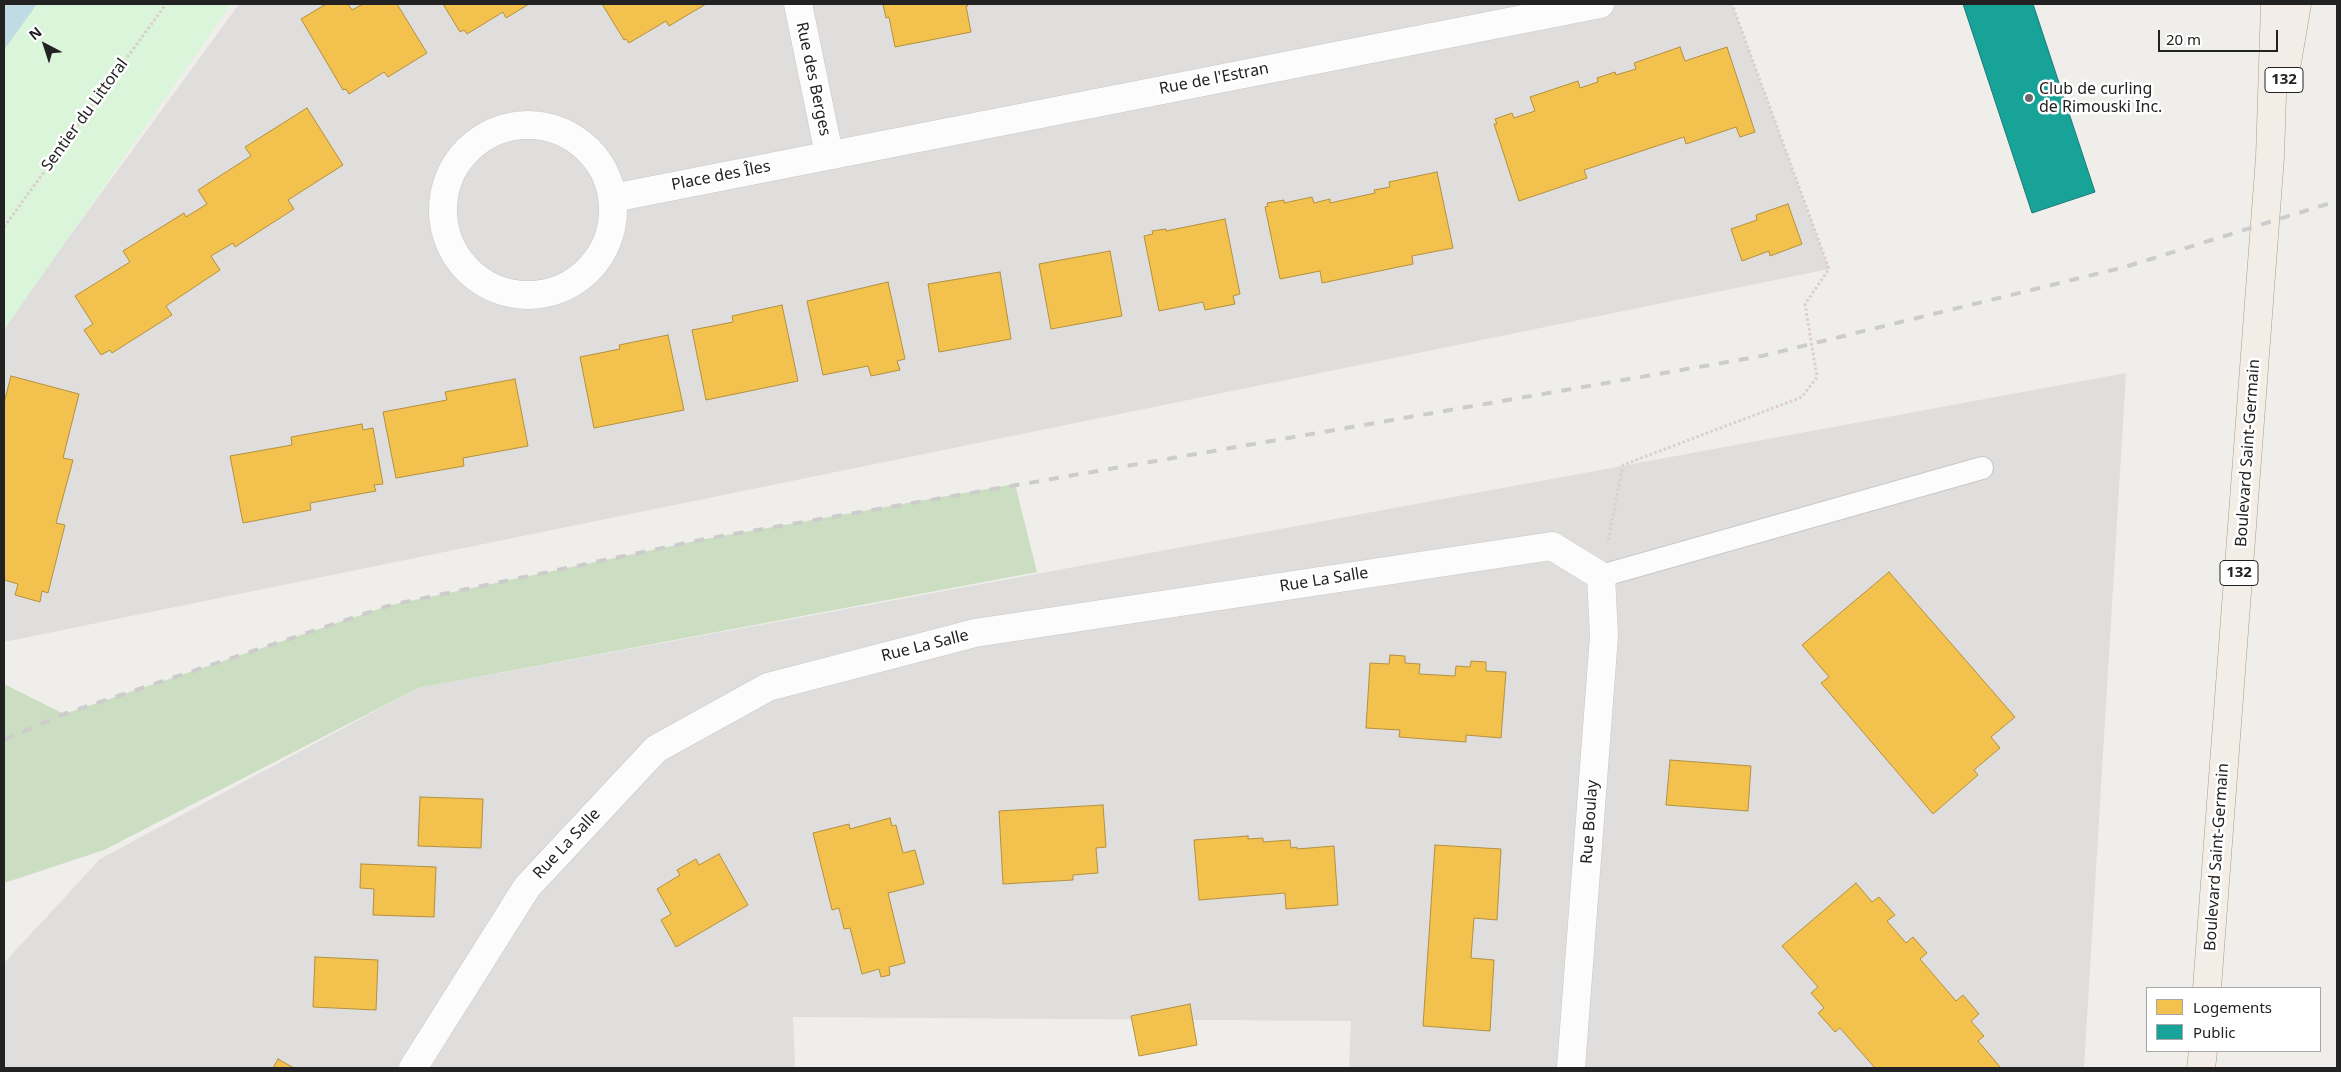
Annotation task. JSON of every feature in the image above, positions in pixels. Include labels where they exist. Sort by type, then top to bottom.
[{"type":"main road","name":"Boulevard Saint-Germain","points":[[2207,987],[2270,157],[2275,4]]},
{"type":"main road","name":"Boulevard Saint-Germain","points":[[2270,157],[2297,4]]},
{"type":"main road","points":[[2201,1068],[2203,1052]]},
{"type":"street","name":"Rue des Berges","points":[[798,4],[829,154]]},
{"type":"street","name":"Rue de l'Estran","points":[[829,154],[1600,4]]},
{"type":"street","points":[[534,125],[561,131],[586,147],[604,170],[613,198],[612,225],[603,250],[586,272],[564,288],[538,295],[511,294],[485,284],[464,267],[450,244],[443,216],[446,187],[458,161],[479,140],[504,128],[534,125]]},
{"type":"street","name":"Place des Îles","points":[[613,198],[829,154]]},
{"type":"street","name":"Rue La Salle","points":[[413,1068],[527,887],[656,749],[768,687],[975,633],[1552,546],[1601,576]]},
{"type":"street","name":"Rue Boulay","points":[[1571,1068],[1604,636],[1601,576]]},
{"type":"lane","points":[[1601,576],[1982,468]]},
{"type":"path","name":"Sentier du Littoral","points":[[4,227],[166,4]]},
{"type":"path","points":[[1601,576],[1623,465],[1802,397],[1817,377],[1805,304],[1829,269],[1732,4]]},
{"type":"shaded area","points":[[239,4],[1732,4],[1829,269],[4,642],[4,326]]},
{"type":"shaded area","points":[[2126,373],[2084,1068],[1349,1068],[1351,1021],[793,1017],[795,1068],[4,1068],[4,963],[100,859],[418,688]]},
{"type":"green space","points":[[37,4],[231,4],[4,330],[4,50]]},
{"type":"green space","points":[[1015,484],[1037,572],[418,688],[104,850],[4,883],[4,684],[64,714],[391,605],[705,539]]},
{"type":"water","points":[[4,4],[37,4],[4,50]]},
{"type":"building: Logements","points":[[326,4],[348,4],[352,10],[363,4],[397,4],[427,53],[388,77],[384,72],[349,94],[346,89],[343,90],[301,19]]},
{"type":"building: Logements","points":[[443,4],[529,4],[506,18],[503,12],[467,34],[464,30],[460,32]]},
{"type":"building: Logements","points":[[602,4],[706,4],[669,26],[666,21],[629,43],[626,39],[624,40]]},
{"type":"building: Logements","points":[[883,4],[967,4],[971,32],[895,47],[889,17],[886,18]]},
{"type":"building: Logements","points":[[1680,47],[1685,61],[1727,47],[1755,132],[1740,137],[1736,127],[1686,144],[1684,137],[1584,170],[1587,178],[1519,201],[1494,124],[1497,124],[1495,119],[1512,113],[1514,118],[1535,111],[1530,97],[1578,81],[1580,88],[1598,82],[1597,78],[1615,72],[1616,75],[1636,69],[1634,63]]},
{"type":"building: Logements","points":[[307,108],[343,165],[288,200],[294,209],[235,247],[233,243],[211,256],[220,270],[166,306],[172,315],[112,353],[110,350],[101,355],[84,330],[93,324],[75,296],[130,262],[123,251],[184,213],[186,217],[207,204],[198,190],[251,156],[245,147]]},
{"type":"building: Logements","points":[[1437,172],[1453,248],[1412,256],[1413,264],[1322,283],[1320,271],[1280,279],[1265,207],[1268,206],[1267,203],[1284,200],[1284,203],[1312,197],[1314,203],[1330,199],[1330,203],[1375,193],[1374,190],[1390,187],[1389,182]]},
{"type":"building: Logements","points":[[1788,204],[1802,244],[1770,256],[1769,251],[1742,261],[1731,229],[1757,220],[1756,215]]},
{"type":"building: Logements","points":[[1225,219],[1240,294],[1233,296],[1235,304],[1205,310],[1203,302],[1159,311],[1144,236],[1153,234],[1152,231],[1166,229],[1166,231]]},
{"type":"building: Logements","points":[[1110,251],[1122,316],[1051,329],[1039,264]]},
{"type":"building: Logements","points":[[1000,272],[1011,339],[939,352],[928,284]]},
{"type":"building: Logements","points":[[888,282],[905,359],[897,361],[900,370],[871,376],[868,366],[823,375],[807,301]]},
{"type":"building: Logements","points":[[782,305],[798,381],[706,400],[692,330],[733,322],[732,316]]},
{"type":"building: Logements","points":[[668,335],[684,410],[594,428],[580,357],[620,349],[619,345]]},
{"type":"building: Logements","points":[[11,376],[79,394],[63,458],[73,460],[56,523],[65,525],[48,593],[42,591],[40,602],[15,595],[18,584],[4,580],[4,403]]},
{"type":"building: Logements","points":[[515,379],[528,446],[463,458],[464,466],[396,478],[383,412],[447,400],[445,392]]},
{"type":"building: Logements","points":[[362,424],[363,430],[373,428],[383,484],[374,485],[376,491],[310,503],[311,510],[243,523],[230,456],[292,445],[291,437]]},
{"type":"building: Logements","points":[[1889,572],[2015,717],[1991,737],[2000,748],[1974,770],[1978,775],[1933,814],[1821,683],[1829,677],[1802,645]]},
{"type":"building: Logements","points":[[1390,655],[1405,656],[1405,663],[1420,664],[1419,674],[1455,676],[1456,666],[1470,667],[1471,661],[1486,662],[1486,671],[1506,672],[1501,738],[1466,735],[1466,742],[1399,737],[1400,730],[1366,728],[1370,663],[1389,664]]},
{"type":"building: Logements","points":[[1670,760],[1751,766],[1748,811],[1666,805]]},
{"type":"building: Logements","points":[[420,797],[483,799],[481,848],[418,846]]},
{"type":"building: Logements","points":[[1103,805],[1106,847],[1096,848],[1098,873],[1073,875],[1073,880],[1003,884],[999,811]]},
{"type":"building: Logements","points":[[890,818],[892,826],[896,825],[903,853],[915,850],[924,884],[888,893],[905,963],[889,967],[890,975],[881,977],[879,969],[862,974],[850,928],[844,929],[839,908],[832,910],[813,833],[849,824],[850,829]]},
{"type":"building: Logements","points":[[1248,836],[1248,839],[1263,838],[1263,842],[1290,840],[1291,848],[1297,847],[1297,849],[1334,846],[1338,905],[1286,909],[1285,893],[1199,900],[1194,840]]},
{"type":"building: Logements","points":[[1435,845],[1501,849],[1497,920],[1474,918],[1471,958],[1494,960],[1490,1031],[1423,1026]]},
{"type":"building: Logements","points":[[719,854],[748,905],[676,947],[661,920],[671,914],[657,889],[680,875],[677,870],[696,859],[699,865]]},
{"type":"building: Logements","points":[[361,864],[436,867],[434,917],[373,915],[374,889],[360,888]]},
{"type":"building: Logements","points":[[1856,883],[1872,902],[1879,897],[1895,915],[1887,921],[1906,943],[1913,937],[1927,953],[1920,959],[1956,1001],[1963,995],[1979,1014],[1971,1021],[1984,1036],[1978,1041],[2001,1068],[1875,1068],[1840,1028],[1835,1032],[1818,1013],[1824,1008],[1811,993],[1818,987],[1782,946]]},
{"type":"building: Logements","points":[[315,957],[378,960],[376,1010],[313,1007]]},
{"type":"building: Logements","points":[[1190,1004],[1197,1045],[1139,1056],[1131,1016]]},
{"type":"building: Logements","points":[[278,1059],[294,1068],[273,1068]]},
{"type":"building: Public","name":"Club de curling de Rimouski Inc.","points":[[1963,4],[2033,4],[2095,192],[2032,213]]},
{"type":"railway","points":[[4,740],[64,714],[391,605],[705,539],[1762,356],[2125,267],[2337,201]]},
{"type":"place","name":"Club de curling de Rimouski Inc.","points":[[2029,98]]}]
